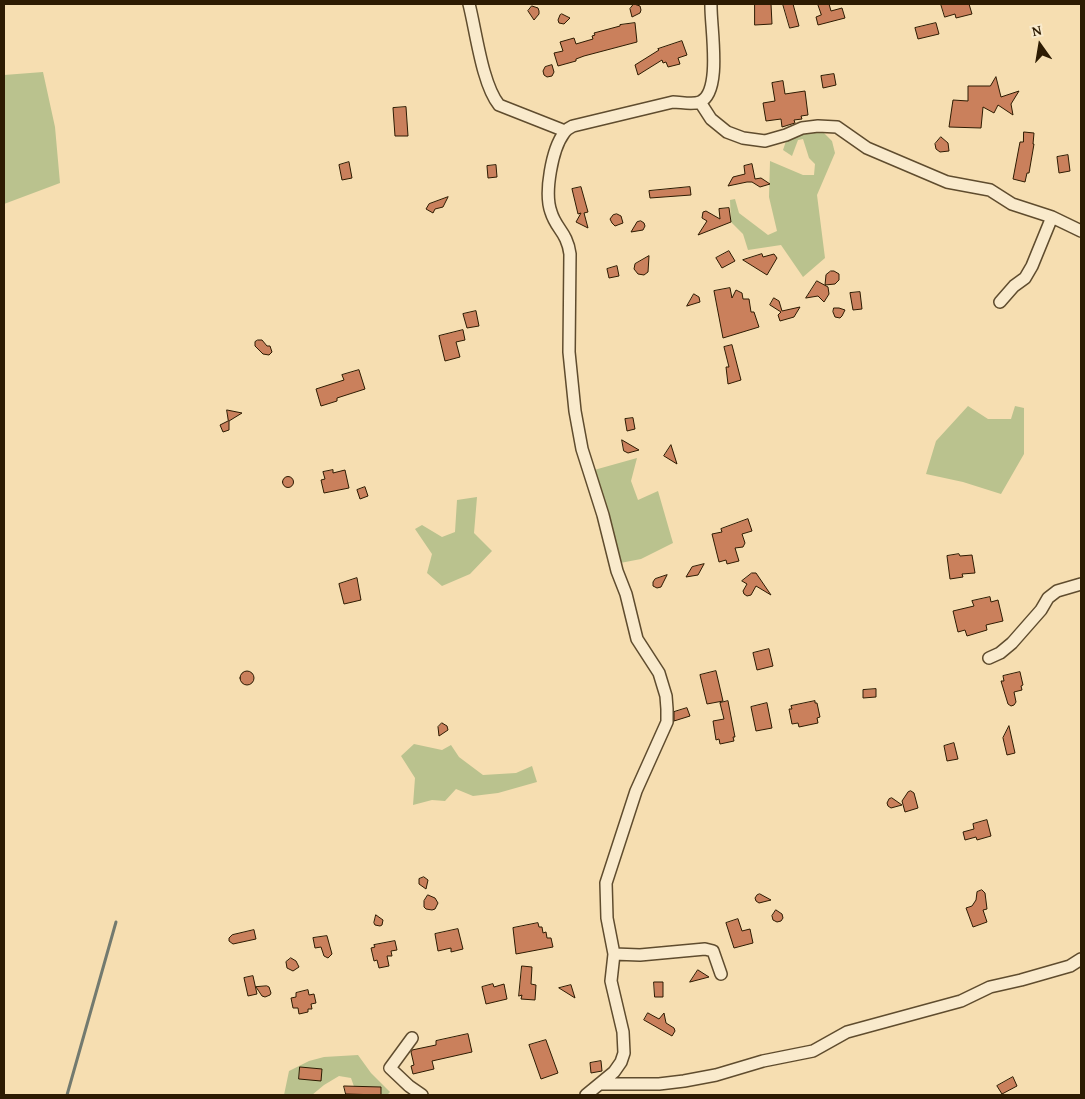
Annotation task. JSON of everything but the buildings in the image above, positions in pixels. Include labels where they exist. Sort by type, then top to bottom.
[{"type":"street","points":[[469,4],[487,83],[499,105],[565,131]]},
{"type":"street","points":[[586,1095],[601,1084],[621,1062],[624,1053],[623,1032],[611,981],[614,954],[607,918],[606,883],[636,791],[667,722],[668,709],[659,672],[637,639],[626,594],[617,571],[603,515],[582,449],[575,411],[569,352],[570,254],[568,241],[551,214],[548,202],[553,160],[565,131],[573,126],[673,102],[700,102],[706,98],[710,91],[712,80],[714,43],[711,4]]},
{"type":"street","points":[[700,102],[711,119],[727,132],[743,138],[765,141],[802,128],[818,126],[837,128],[867,148],[947,182],[990,190],[1012,204],[1052,217],[1081,232]]},
{"type":"street","points":[[1000,302],[1014,286],[1025,278],[1032,266],[1052,217]]},
{"type":"street","points":[[989,658],[1000,653],[1012,643],[1041,610],[1048,598],[1057,590],[1081,584]]},
{"type":"street","points":[[614,954],[640,955],[705,949],[713,951],[721,974]]},
{"type":"street","points":[[601,1084],[659,1084],[684,1081],[716,1075],[763,1061],[813,1051],[847,1032],[961,1001],[990,987],[1070,966],[1081,959]]},
{"type":"street","points":[[412,1038],[390,1068],[409,1086],[422,1095]]},
{"type":"green space","points":[[43,72],[55,127],[60,183],[4,204],[4,75]]},
{"type":"green space","points":[[821,130],[832,141],[835,153],[817,195],[825,258],[803,277],[781,245],[748,250],[743,234],[731,222],[730,200],[735,199],[739,213],[768,235],[777,231],[769,197],[770,161],[803,175],[814,175],[815,164],[809,158],[803,139],[798,140],[792,156],[783,150],[786,141],[791,137]]},
{"type":"green space","points":[[968,406],[988,419],[1011,419],[1015,406],[1024,408],[1024,454],[1001,494],[963,482],[926,474],[936,441]]},
{"type":"green space","points":[[637,458],[631,481],[638,500],[658,491],[673,543],[641,559],[615,564],[587,472]]},
{"type":"green space","points":[[477,497],[474,533],[492,551],[470,574],[442,586],[427,573],[432,554],[415,529],[422,525],[442,537],[455,532],[457,500]]},
{"type":"green space","points":[[414,744],[442,750],[451,745],[459,757],[483,775],[516,773],[532,766],[537,782],[498,793],[473,796],[456,789],[445,801],[432,800],[413,805],[415,778],[401,756]]},
{"type":"green space","points":[[358,1055],[371,1073],[390,1092],[387,1095],[357,1095],[351,1078],[339,1076],[312,1095],[284,1095],[289,1071],[309,1061],[324,1057]]},
{"type":"waterway","points":[[67,1095],[116,922]]}]
